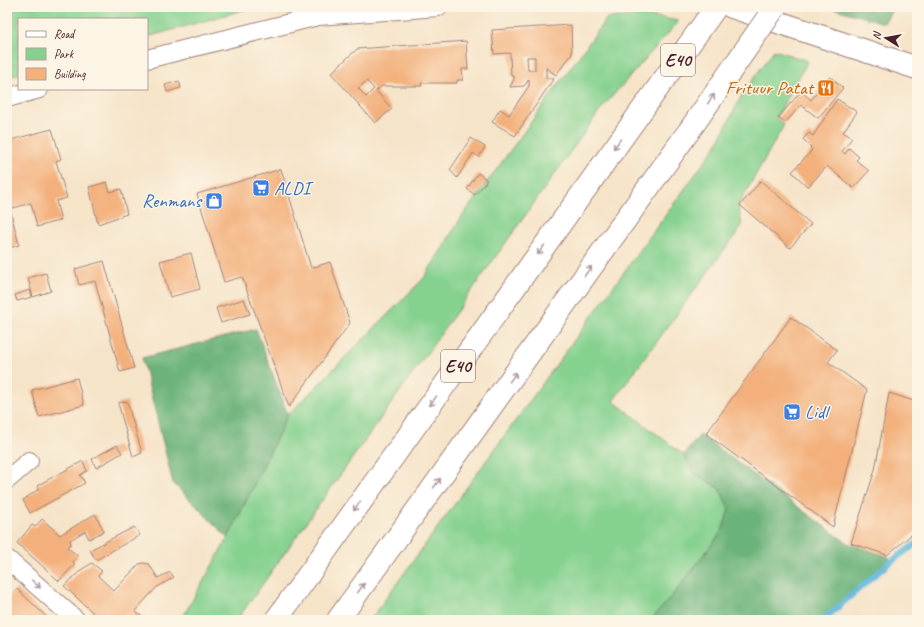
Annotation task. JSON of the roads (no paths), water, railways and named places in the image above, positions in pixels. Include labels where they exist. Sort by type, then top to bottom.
[{"type":"main road","name":"E40","points":[[276,620],[716,7]]},
{"type":"main road","points":[[732,7],[917,68]]},
{"type":"main road","name":"E40","points":[[338,620],[689,131],[775,7]]},
{"type":"street","points":[[148,59],[318,16],[438,7]]},
{"type":"street","points":[[7,98],[36,90]]},
{"type":"street","points":[[7,480],[29,461]]},
{"type":"street","points":[[10,568],[76,620]]},
{"type":"waterway","points":[[823,620],[889,563],[917,543]]},
{"type":"place","name":"Frituur Patat","points":[[826,88]]},
{"type":"place","name":"ALDI","points":[[261,188]]},
{"type":"place","name":"Renmans","points":[[214,201]]},
{"type":"place","name":"Lidl","points":[[792,412]]}]
